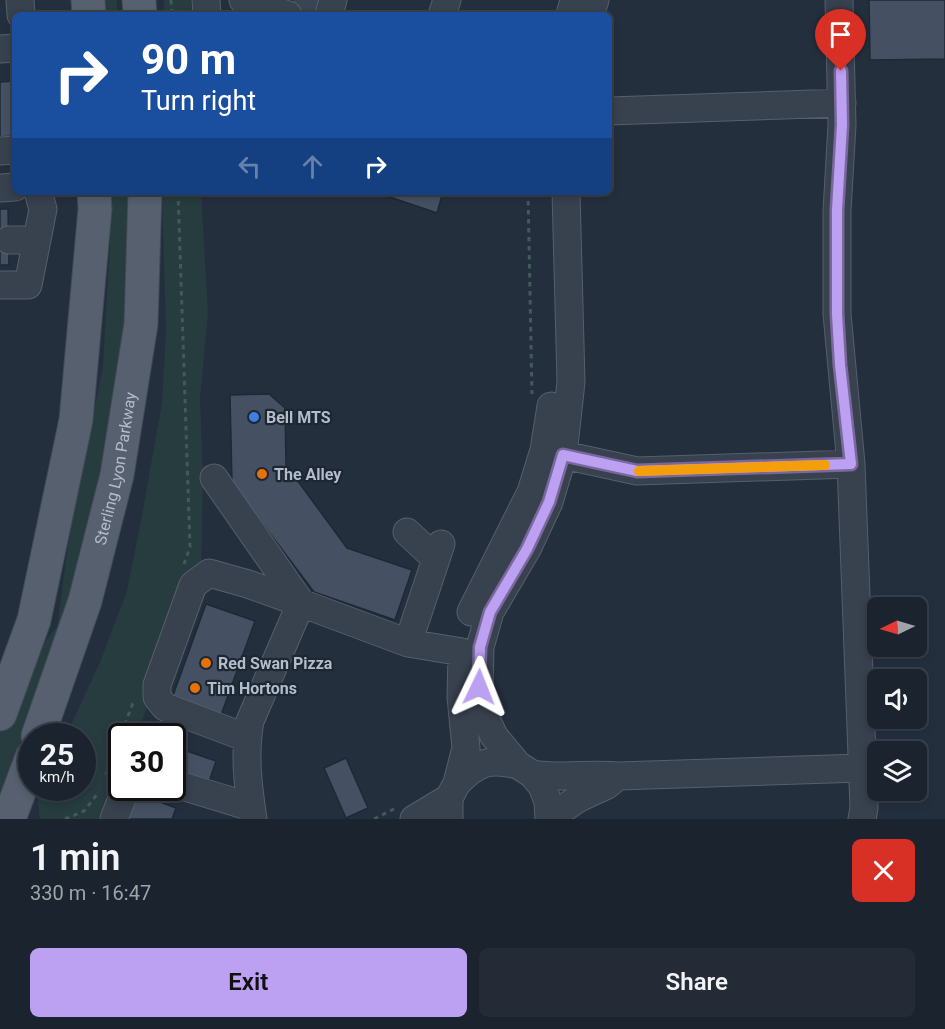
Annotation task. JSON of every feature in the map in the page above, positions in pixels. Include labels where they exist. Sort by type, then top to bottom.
[{"type":"main road","points":[[0,714],[6,691],[34,620],[76,420],[95,209],[94,195]]},
{"type":"main road","name":"Sterling Lyon Parkway","points":[[43,723],[85,601],[117,475],[141,324],[145,195]]},
{"type":"street","points":[[838,0],[842,125],[837,210],[837,314],[851,464],[864,808],[862,819]]},
{"type":"street","points":[[249,1],[280,12]]},
{"type":"street","points":[[612,111],[842,103]]},
{"type":"street","points":[[0,285],[28,285],[43,209],[39,195]]},
{"type":"street","points":[[548,195],[554,380],[554,453],[549,502],[527,549],[490,612],[480,647],[479,687],[487,721],[495,736],[542,786],[548,802],[549,818]]},
{"type":"street","points":[[452,800],[466,748],[461,697],[462,652],[471,612],[531,492],[554,453],[571,382],[566,195]]},
{"type":"street","points":[[9,240],[37,240]]},
{"type":"street","points":[[554,453],[637,471],[851,464]]},
{"type":"street","points":[[214,478],[301,603]]},
{"type":"street","points":[[407,532],[439,551],[408,643]]},
{"type":"street","points":[[247,738],[165,707],[157,697],[157,685],[188,577],[209,573],[248,584],[408,643],[462,652]]},
{"type":"street","points":[[186,788],[252,813],[247,781],[247,738],[250,721],[301,603]]},
{"type":"street","points":[[408,812],[452,800],[469,770],[484,763],[501,761],[553,777],[861,768]]},
{"type":"street","points":[[549,818],[618,776]]},
{"type":"street","points":[[112,801],[114,819]]},
{"type":"path","points":[[178,195],[190,547],[188,577]]},
{"type":"path","points":[[528,195],[531,398]]},
{"type":"path","points":[[128,723],[137,690]]},
{"type":"path","points":[[66,819],[84,811],[108,788]]},
{"type":"path","points":[[374,819],[408,812]]},
{"type":"green space","points":[[105,0],[117,0],[117,12],[105,12]]},
{"type":"green space","points":[[164,0],[191,0],[192,12],[164,12]]},
{"type":"green space","points":[[109,195],[132,195],[127,321],[110,449],[63,631],[32,723],[18,723],[18,765],[0,819],[0,715],[13,681],[57,627],[70,532],[103,366],[110,244]]},
{"type":"green space","points":[[162,195],[201,195],[208,313],[200,398],[203,482],[201,569],[141,723],[108,723],[108,801],[101,819],[40,819],[38,801],[96,801],[96,723],[72,723],[100,662],[127,591],[162,403],[166,331]]},
{"type":"building","points":[[869,0],[945,0],[945,59],[870,60]]},
{"type":"building","points":[[12,81],[12,136],[0,137],[0,82]]},
{"type":"building","points":[[384,195],[442,195],[437,213]]},
{"type":"building","points":[[0,209],[8,209],[9,265],[0,265]]},
{"type":"building","points":[[269,394],[285,408],[286,465],[347,548],[412,570],[395,620],[314,592],[232,483],[230,395]]},
{"type":"building","points":[[206,604],[255,621],[220,718],[171,701]]},
{"type":"building","points":[[186,751],[216,761],[208,785],[186,777]]},
{"type":"building","points":[[346,758],[368,808],[346,818],[324,768]]},
{"type":"building","points":[[127,801],[157,801],[176,808],[172,819],[121,819]]},
{"type":"tunnel","points":[[293,0],[330,11]]},
{"type":"slow traffic","points":[[639,471],[825,465]]},
{"type":"place","name":"Bell MTS","points":[[254,417]]},
{"type":"place","name":"The Alley","points":[[262,474]]},
{"type":"place","name":"Red Swan Pizza","points":[[206,663]]},
{"type":"place","name":"Tim Hortons","points":[[195,688]]},
{"type":"route","points":[[479,687],[480,647],[490,612],[527,549],[549,502],[563,455],[637,471],[851,464],[837,314],[837,210],[842,125],[841,71]]}]
